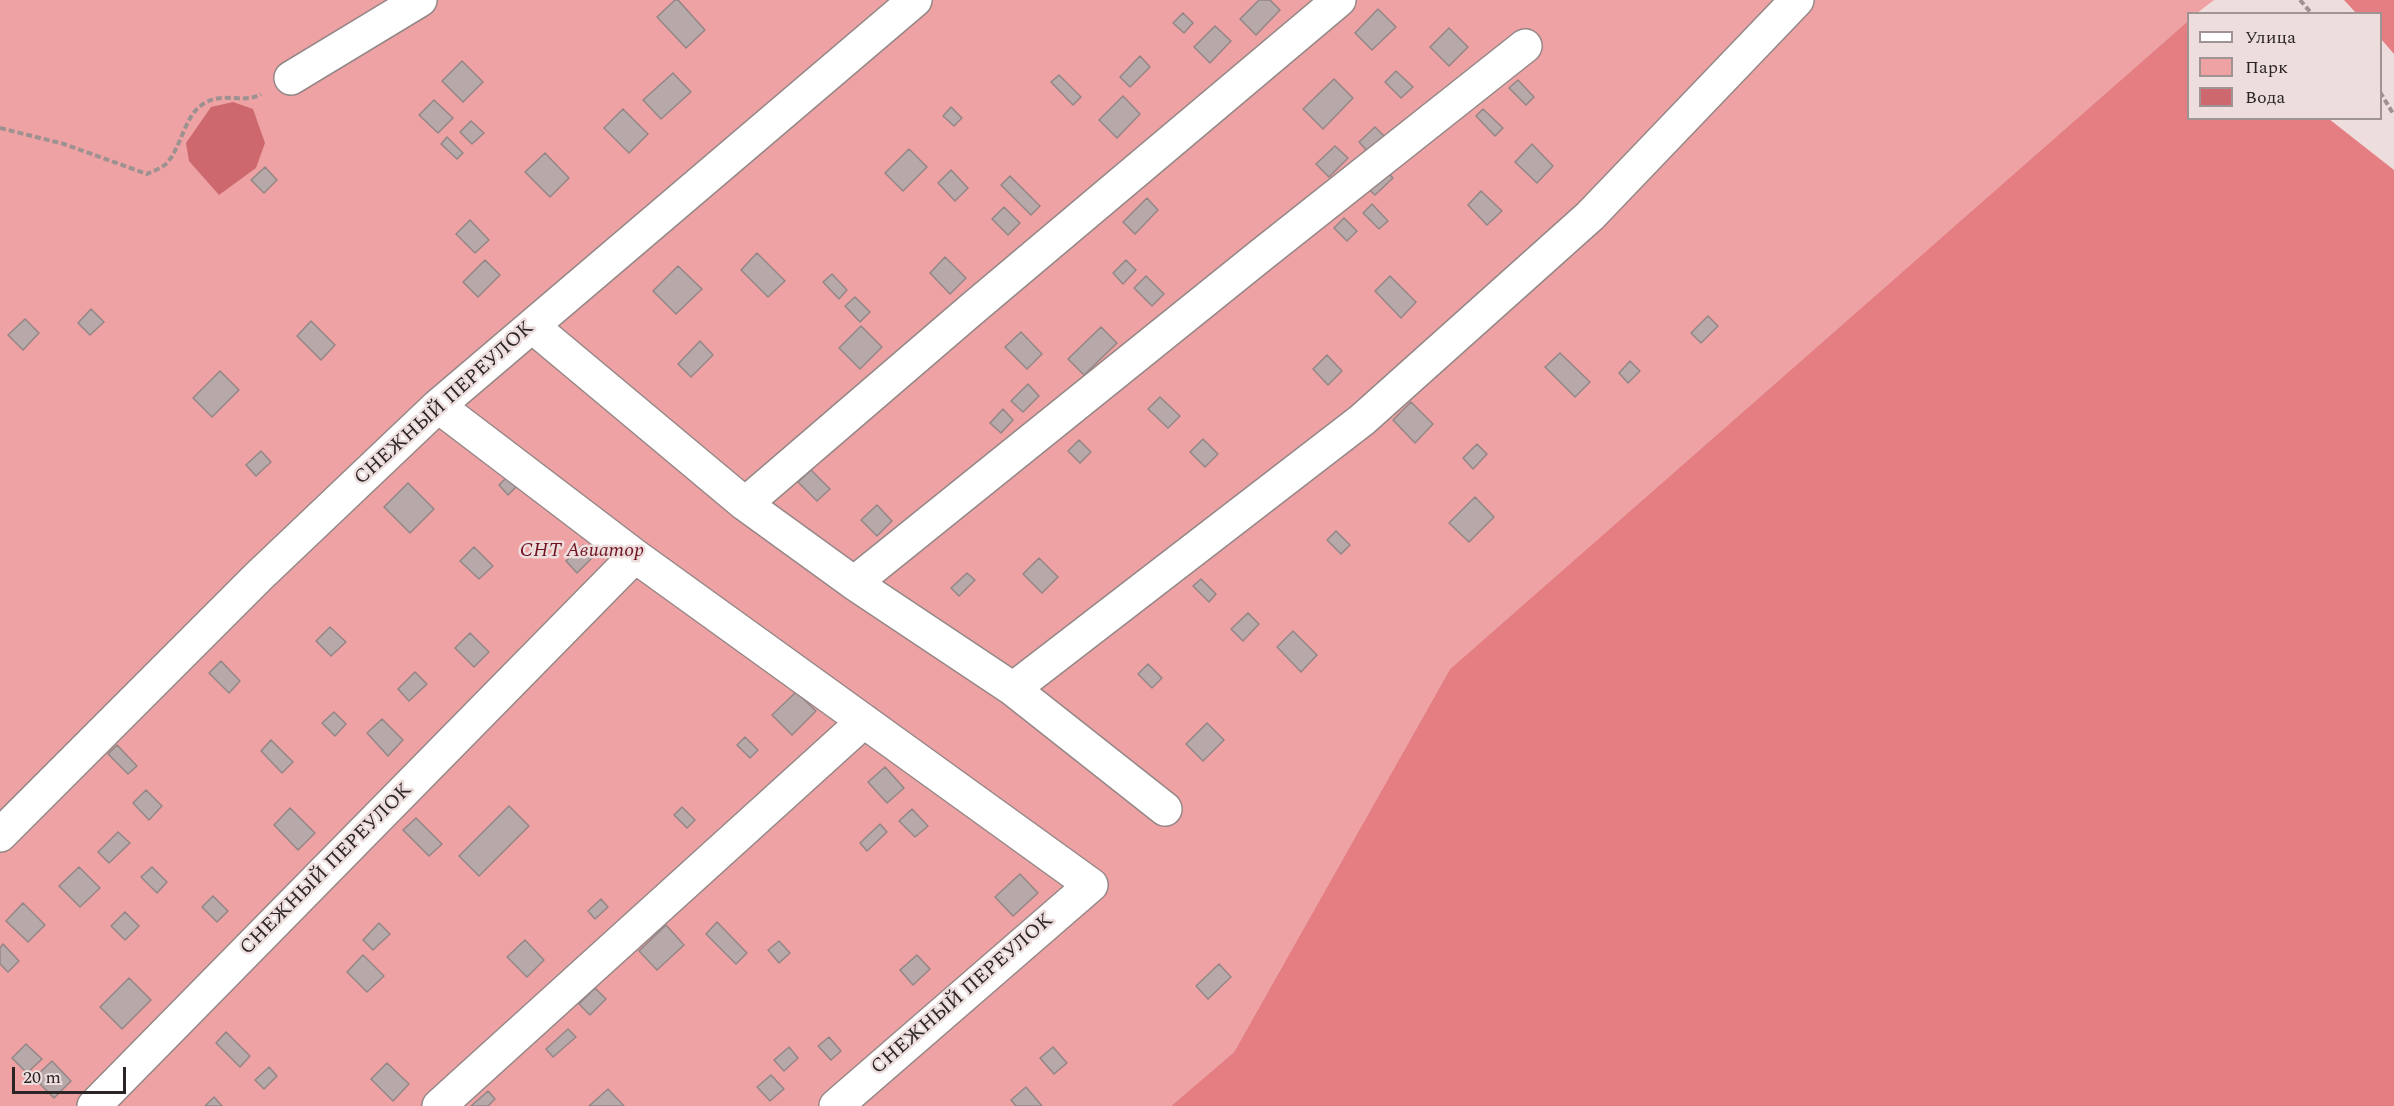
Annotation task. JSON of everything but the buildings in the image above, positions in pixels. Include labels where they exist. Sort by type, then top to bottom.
[{"type":"street","points":[[291,78],[420,0]]},
{"type":"street","name":"СНЕЖНЫЙ ПЕРЕУЛОК","points":[[0,835],[259,576],[438,406],[915,0]]},
{"type":"street","points":[[745,504],[972,309],[1339,0]]},
{"type":"street","points":[[1013,689],[1362,420],[1590,216],[1797,0]]},
{"type":"street","points":[[854,583],[1260,255],[1525,46]]},
{"type":"street","points":[[532,326],[745,504],[854,583],[1013,689],[1165,809]]},
{"type":"street","points":[[438,406],[635,556],[864,722],[439,1106]]},
{"type":"street","name":"СНЕЖНЫЙ ПЕРЕУЛОК","points":[[94,1106],[635,556]]},
{"type":"street","name":"СНЕЖНЫЙ ПЕРЕУЛОК","points":[[836,1106],[1091,885],[864,722]]},
{"type":"path","points":[[2300,0],[2310,12]]},
{"type":"path","points":[[0,128],[64,144],[147,174],[166,164],[196,110],[211,100],[228,96],[254,99],[291,78]]},
{"type":"path","points":[[2382,95],[2394,115]]},
{"type":"green space","name":"СНТ Авиатор","points":[[0,0],[2214,0],[2198,12],[2187,12],[2187,22],[1450,669],[1234,1052],[1171,1106],[0,1106]]},
{"type":"shaded area","points":[[2344,0],[2394,0],[2394,54],[2382,40],[2382,12],[2355,12]]},
{"type":"shaded area","points":[[2187,22],[2187,120],[2330,120],[2394,170],[2394,1106],[1171,1106],[1234,1052],[1450,669]]},
{"type":"water","points":[[233,102],[253,109],[265,143],[256,168],[219,195],[189,161],[186,143],[211,107]]}]
